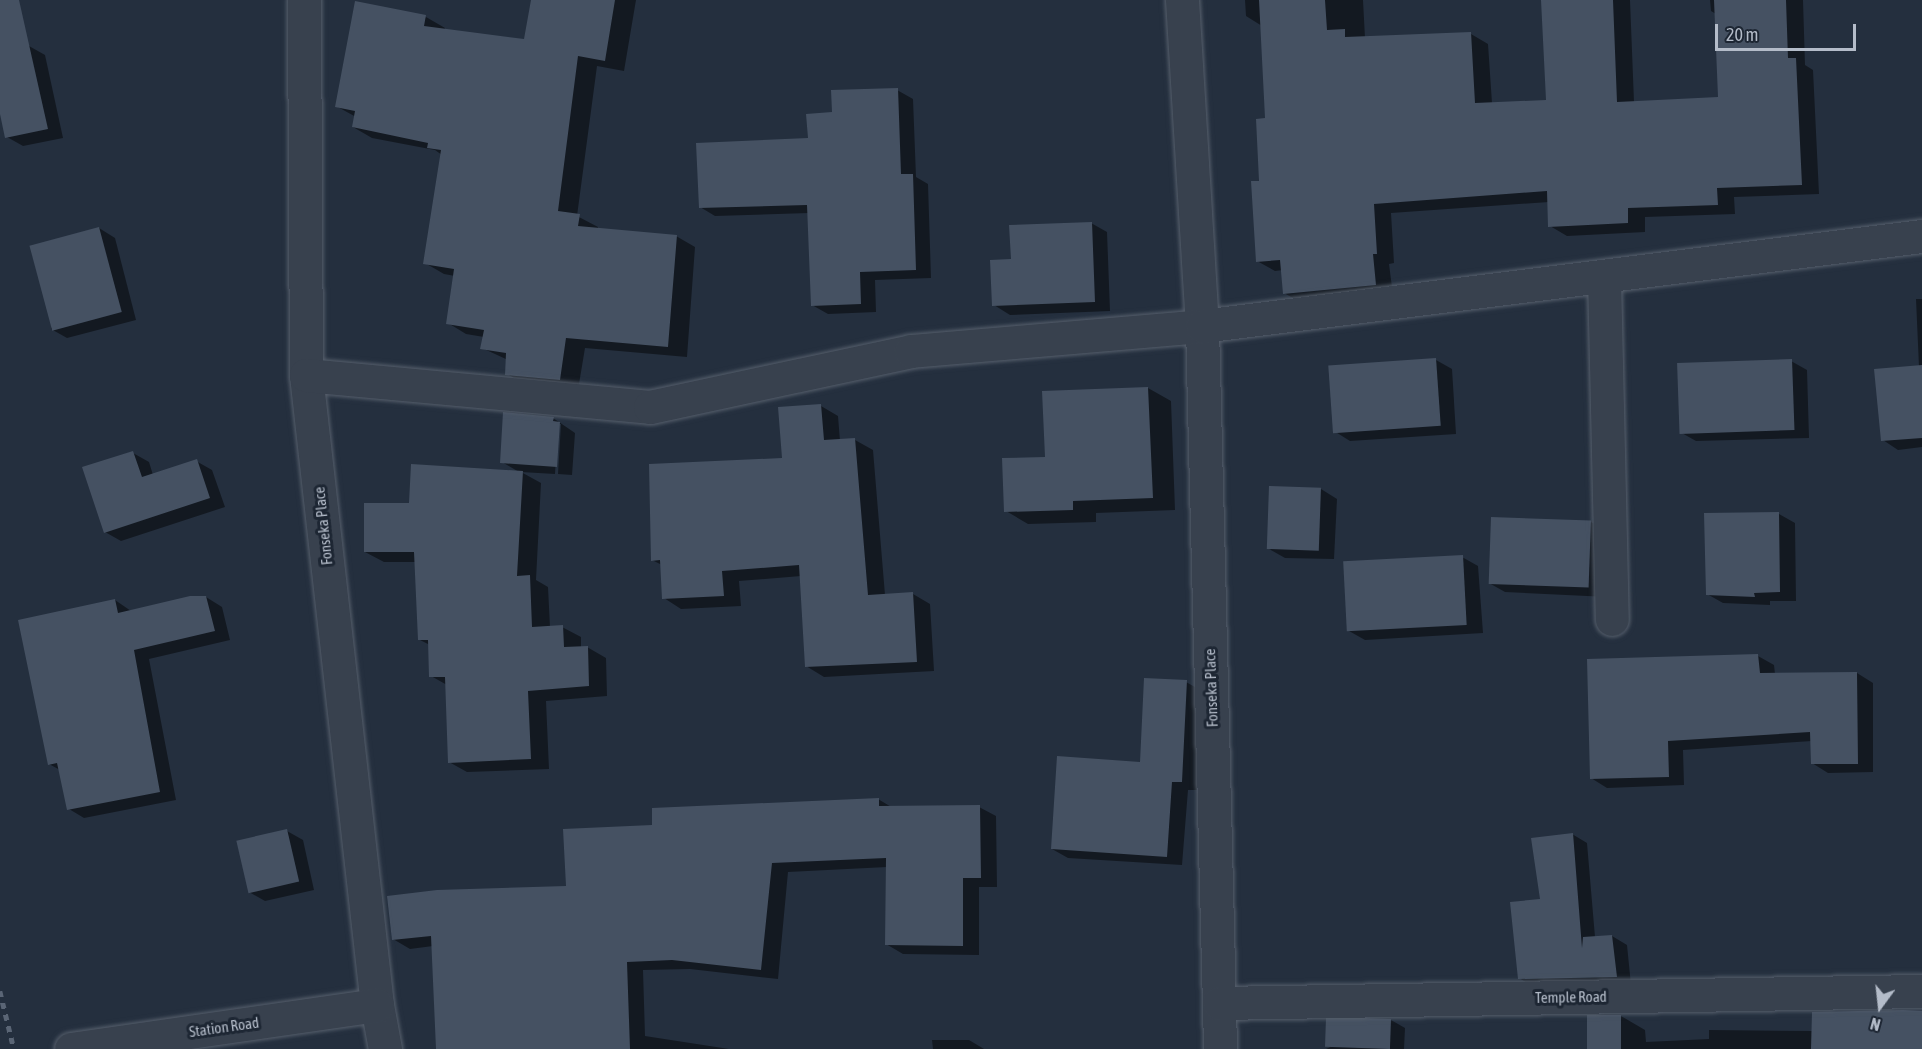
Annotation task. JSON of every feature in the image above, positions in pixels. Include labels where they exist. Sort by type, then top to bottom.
[{"type":"street","name":"Fonseka Place","points":[[304,0],[306,375],[377,1005],[385,1049]]},
{"type":"street","name":"Fonseka Place","points":[[1182,0],[1202,326],[1220,1049]]},
{"type":"street","points":[[306,375],[650,407],[911,351],[1202,326],[1922,236]]},
{"type":"street","points":[[1604,276],[1612,619]]},
{"type":"street","name":"Temple Road","points":[[1220,1003],[1922,991]]},
{"type":"street","name":"Station Road","points":[[71,1049],[377,1005]]},
{"type":"building","points":[[0,0],[19,0],[48,129],[5,138],[0,114]]},
{"type":"building","points":[[531,0],[615,0],[605,61],[578,56],[558,211],[580,214],[578,226],[677,235],[668,347],[566,338],[560,380],[505,375],[506,353],[480,349],[484,330],[446,324],[454,269],[423,264],[441,150],[427,148],[428,143],[352,127],[355,111],[335,107],[355,1],[426,15],[424,26],[524,39]]},
{"type":"building","points":[[1259,0],[1325,0],[1327,30],[1345,29],[1345,37],[1471,32],[1475,103],[1546,100],[1541,0],[1613,0],[1617,102],[1718,97],[1714,0],[1786,0],[1788,58],[1796,58],[1802,185],[1717,188],[1718,205],[1628,208],[1628,223],[1548,227],[1547,191],[1374,204],[1377,254],[1373,254],[1376,285],[1283,294],[1280,260],[1256,262],[1251,181],[1259,181],[1256,119],[1265,118]]},
{"type":"building","points":[[898,88],[901,174],[913,174],[916,270],[860,272],[861,304],[811,306],[807,205],[699,208],[696,143],[808,138],[806,114],[832,112],[831,90]]},
{"type":"building","points":[[1092,222],[1095,302],[992,306],[990,260],[1011,259],[1009,225]]},
{"type":"building","points":[[99,227],[122,312],[52,331],[29,246]]},
{"type":"building","points":[[1436,358],[1441,426],[1333,433],[1328,366]]},
{"type":"building","points":[[1792,359],[1794,430],[1680,434],[1677,363]]},
{"type":"building","points":[[1922,365],[1922,438],[1881,441],[1874,369]]},
{"type":"building","points":[[1148,387],[1153,498],[1073,501],[1073,510],[1004,512],[1002,458],[1045,457],[1042,391]]},
{"type":"building","points":[[821,404],[824,440],[855,438],[868,595],[913,592],[917,662],[805,667],[799,565],[722,571],[724,596],[662,599],[660,560],[651,561],[649,464],[782,458],[778,407]]},
{"type":"building","points":[[503,412],[554,417],[553,421],[560,422],[557,467],[500,463]]},
{"type":"building","points":[[133,451],[142,477],[197,459],[210,498],[104,533],[82,467]]},
{"type":"building","points":[[411,464],[523,471],[517,576],[530,575],[532,627],[563,625],[564,647],[588,646],[589,686],[528,691],[531,759],[448,763],[445,677],[429,677],[428,640],[418,640],[414,552],[364,552],[364,503],[409,503]]},
{"type":"building","points":[[1269,486],[1321,488],[1319,551],[1267,549]]},
{"type":"building","points":[[1779,512],[1780,592],[1754,593],[1755,597],[1706,595],[1704,513]]},
{"type":"building","points":[[1491,517],[1591,520],[1589,587],[1489,584]]},
{"type":"building","points":[[1463,555],[1467,625],[1347,631],[1343,561]]},
{"type":"building","points":[[190,596],[206,596],[215,631],[134,650],[160,792],[67,810],[57,763],[48,765],[18,620],[115,599],[118,613]]},
{"type":"building","points":[[1758,654],[1760,673],[1857,672],[1858,764],[1811,764],[1810,732],[1668,741],[1669,777],[1590,779],[1587,659]]},
{"type":"building","points":[[1144,678],[1187,680],[1182,782],[1172,782],[1167,857],[1051,849],[1057,756],[1140,762]]},
{"type":"building","points":[[879,798],[879,806],[980,805],[981,878],[963,878],[963,946],[885,945],[886,858],[772,863],[761,970],[672,960],[627,962],[630,1049],[436,1049],[431,936],[392,940],[387,896],[437,890],[566,886],[563,829],[652,825],[652,808]]},
{"type":"building","points":[[287,829],[299,882],[248,893],[236,841]]},
{"type":"building","points":[[1573,833],[1582,948],[1583,937],[1612,935],[1617,977],[1518,979],[1510,902],[1540,899],[1531,838]]},
{"type":"building","points":[[1922,1011],[1922,1049],[1811,1049],[1812,1012]]},
{"type":"building","points":[[1587,1015],[1621,1015],[1621,1049],[1587,1049]]},
{"type":"building","points":[[1326,1017],[1391,1019],[1390,1049],[1325,1047]]},
{"type":"railway","points":[[0,991],[14,1049]]}]
